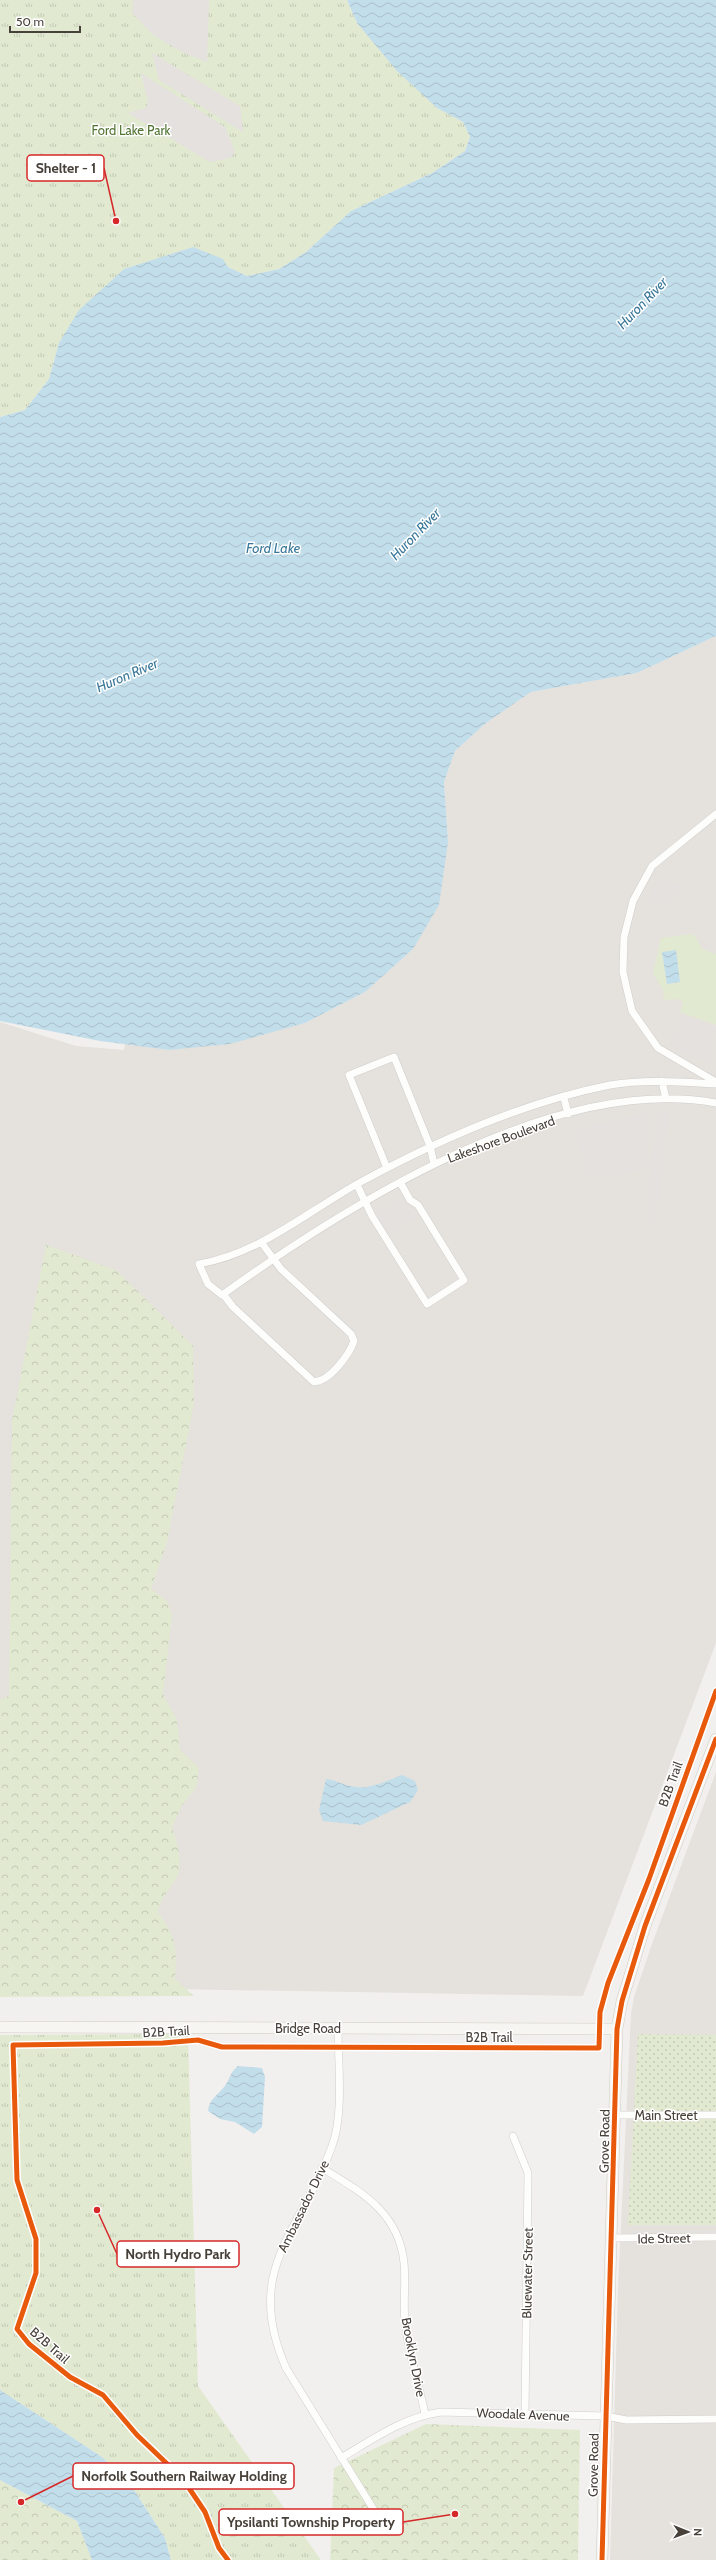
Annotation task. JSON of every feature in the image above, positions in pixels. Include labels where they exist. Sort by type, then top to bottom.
[{"type":"main road","name":"Grove Road","points":[[602,2560],[617,2029],[622,2001],[645,1926],[716,1739]]},
{"type":"main road","name":"Bridge Road","points":[[0,2027],[617,2029]]},
{"type":"street","points":[[716,814],[652,866],[633,901],[624,937],[623,972],[632,1011],[658,1048],[716,1083]]},
{"type":"street","points":[[387,1168],[350,1075],[394,1057],[430,1146]]},
{"type":"street","points":[[662,1081],[666,1099]]},
{"type":"street","name":"Lakeshore Boulevard","points":[[716,1083],[662,1081],[611,1085],[498,1119],[430,1146],[387,1168],[261,1242],[222,1260],[199,1264],[208,1284],[216,1292],[224,1294],[272,1258],[364,1201],[434,1164],[516,1131],[568,1114],[600,1106],[666,1099],[716,1103]]},
{"type":"street","name":"Lakeshore Boulevard","points":[[564,1098],[568,1114]]},
{"type":"street","name":"Lakeshore Boulevard","points":[[430,1146],[434,1164]]},
{"type":"street","points":[[357,1185],[364,1201],[427,1304],[464,1280],[418,1204],[410,1200],[400,1182]]},
{"type":"street","points":[[224,1294],[233,1307],[308,1379],[314,1382],[323,1380],[350,1352],[354,1341],[346,1329],[272,1258],[261,1242]]},
{"type":"street","name":"Ambassador Drive","points":[[338,2028],[338,2126],[332,2146],[322,2168],[279,2251],[273,2276],[271,2315],[278,2350],[286,2368],[382,2524]]},
{"type":"street","name":"Main Street","points":[[615,2115],[716,2115]]},
{"type":"street","name":"Bluewater Street","points":[[513,2136],[528,2173],[524,2414]]},
{"type":"street","name":"Brooklyn Drive","points":[[322,2168],[367,2195],[388,2220],[401,2246],[404,2264],[405,2321],[425,2414]]},
{"type":"street","name":"Ide Street","points":[[612,2238],[716,2237]]},
{"type":"street","name":"Woodale Avenue","points":[[341,2458],[390,2429],[425,2414],[457,2412],[606,2416],[626,2420],[716,2419]]},
{"type":"shaded area","points":[[133,0],[209,0],[207,62],[184,53],[153,35],[132,13]]},
{"type":"shaded area","points":[[152,53],[240,106],[243,132],[159,80]]},
{"type":"shaded area","points":[[141,73],[225,127],[235,152],[230,158],[210,162],[128,113],[146,108],[148,101]]},
{"type":"shaded area","points":[[716,636],[716,1643],[583,1996],[0,1986],[0,1022],[76,1046],[124,1050],[125,1044],[169,1050],[305,1023],[365,992],[413,949],[448,842],[444,782],[455,751],[486,723],[531,692],[637,673]]},
{"type":"shaded area","points":[[660,876],[680,886],[669,908],[649,898]]},
{"type":"shaded area","points":[[683,1016],[716,1028],[709,1048],[716,1052],[711,1064],[670,1045]]},
{"type":"shaded area","points":[[657,1110],[669,1112],[656,1224],[646,1222],[646,1218]]},
{"type":"shaded area","points":[[647,1113],[651,1126],[647,1142],[649,1168],[587,1180],[576,1129]]},
{"type":"shaded area","points":[[404,1196],[417,1218],[389,1235],[376,1213]]},
{"type":"shaded area","points":[[716,1772],[716,2560],[610,2560],[618,2289],[631,2014],[634,1997],[652,1944]]},
{"type":"green space","name":"Ford Lake Park","points":[[0,0],[347,0],[357,23],[437,108],[463,122],[470,137],[465,151],[432,173],[351,211],[306,252],[279,269],[247,276],[228,267],[59,343],[49,379],[25,410],[0,417]]},
{"type":"green space","points":[[691,934],[695,936],[702,949],[716,954],[716,1025],[680,1012],[683,1003],[680,999],[664,1000],[663,990],[653,973],[661,938]]},
{"type":"green space","points":[[46,1245],[116,1270],[193,1346],[194,1403],[167,1542],[151,1589],[167,1601],[172,1615],[163,1694],[177,1720],[180,1750],[199,1768],[196,1788],[182,1805],[172,1828],[178,1846],[180,1861],[178,1874],[164,1897],[158,1912],[169,1929],[176,1951],[175,1979],[194,1996],[0,1997],[0,1700],[9,1696],[12,1421]]},
{"type":"green space","points":[[188,2034],[198,2386],[321,2560],[171,2560],[165,2538],[132,2487],[102,2457],[0,2390],[0,2035]]},
{"type":"green space","points":[[638,2034],[716,2035],[716,2225],[628,2225]]},
{"type":"green space","points":[[426,2424],[580,2430],[578,2560],[330,2560],[334,2468]]},
{"type":"green space","points":[[0,2480],[77,2521],[92,2560],[0,2560]]},
{"type":"water","name":"Ford Lake","points":[[347,0],[716,0],[716,636],[637,673],[531,692],[486,723],[455,751],[444,782],[448,842],[439,905],[413,949],[365,992],[305,1023],[230,1044],[169,1050],[100,1041],[0,1021],[0,417],[25,410],[49,379],[59,343],[79,310],[124,269],[193,247],[223,259],[228,267],[247,276],[279,269],[306,252],[351,211],[432,173],[465,151],[470,137],[463,122],[437,108],[397,71],[357,23]]},
{"type":"water","points":[[676,950],[680,982],[667,984],[662,952]]},
{"type":"water","points":[[402,1775],[415,1781],[418,1790],[410,1802],[361,1825],[323,1821],[319,1810],[326,1779],[350,1786],[363,1787],[377,1785]]},
{"type":"water","points":[[238,2066],[262,2068],[265,2077],[262,2127],[254,2134],[235,2122],[220,2119],[208,2111],[210,2103],[224,2087],[233,2071]]},
{"type":"water","points":[[0,2390],[102,2457],[132,2487],[165,2538],[171,2560],[92,2560],[77,2521],[0,2480]]},
{"type":"cycle path","name":"B2B Trail","points":[[228,2560],[219,2548],[205,2512],[183,2479],[137,2435],[103,2395],[70,2377],[29,2344],[17,2329],[36,2273],[36,2239],[17,2180],[13,2045],[163,2043],[198,2040],[222,2047],[599,2048],[600,2012],[608,1983],[649,1879],[716,1691]]},
{"type":"cycle path","points":[[602,2560],[617,2029],[622,2001],[645,1926],[716,1739]]},
{"type":"place","name":"Shelter - 1","points":[[116,221]]},
{"type":"place","name":"North Hydro Park","points":[[97,2210]]},
{"type":"place","name":"Norfolk Southern Railway Holding","points":[[21,2502]]},
{"type":"place","name":"Ypsilanti Township Property","points":[[455,2514]]},
{"type":"water label","name":"Huron River","points":[[642,303]]},
{"type":"water label","name":"Huron River","points":[[415,534]]},
{"type":"water label","name":"Huron River","points":[[127,675]]}]
